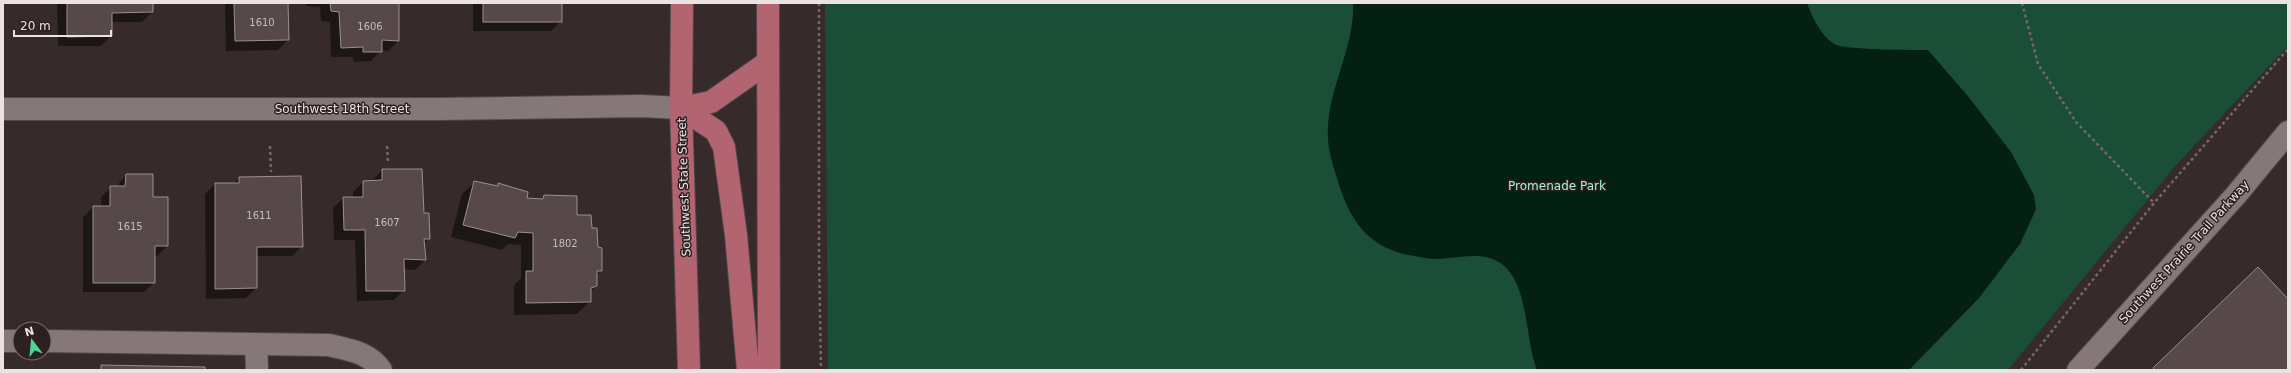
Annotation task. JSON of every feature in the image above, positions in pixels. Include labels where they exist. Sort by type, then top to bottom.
[{"type":"main road","name":"Southwest State Street","points":[[682,3],[681,108],[689,370]]},
{"type":"main road","points":[[768,3],[769,370]]},
{"type":"main road","points":[[681,108],[711,102],[768,62]]},
{"type":"main road","points":[[681,108],[716,131],[724,147],[736,235],[748,370]]},
{"type":"street","name":"Southwest 18th Street","points":[[3,109],[439,109],[641,106],[681,108]]},
{"type":"street","name":"Southwest Prairie Trail Parkway","points":[[2078,370],[2236,196],[2288,132]]},
{"type":"street","points":[[52,341],[256,344],[336,347],[358,352],[377,363],[381,370]]},
{"type":"street","points":[[256,344],[257,370]]},
{"type":"path","points":[[819,3],[819,255],[821,370]]},
{"type":"path","points":[[2022,3],[2038,64],[2076,122],[2154,203]]},
{"type":"path","points":[[2021,370],[2154,203],[2288,49]]},
{"type":"path","points":[[270,146],[271,172]]},
{"type":"path","points":[[387,146],[388,164]]},
{"type":"green space","name":"Promenade Park","points":[[825,3],[2288,3],[2288,46],[2176,165],[2008,370],[828,370]]},
{"type":"shaded area","points":[[1353,3],[1807,3],[1818,26],[1825,36],[1834,44],[1864,49],[1928,50],[1967,95],[2011,152],[2034,195],[2036,209],[2020,244],[1979,298],[1909,370],[1537,370],[1533,358],[1518,286],[1511,274],[1503,265],[1496,260],[1487,257],[1470,256],[1432,259],[1398,252],[1384,247],[1363,230],[1348,207],[1330,154],[1328,122],[1335,88],[1350,37]]},
{"type":"building","points":[[67,3],[153,3],[153,12],[112,13],[112,36],[67,37]]},
{"type":"building","points":[[234,3],[288,3],[289,40],[235,41]]},
{"type":"building","points":[[330,3],[399,3],[399,41],[382,40],[382,52],[363,52],[363,47],[341,48],[339,12],[331,11]]},
{"type":"building","points":[[483,3],[562,3],[562,22],[483,22]]},
{"type":"building","points":[[382,169],[422,169],[424,213],[429,213],[430,239],[424,239],[426,260],[404,259],[405,291],[366,291],[365,230],[344,230],[343,197],[363,197],[363,181],[382,180]]},
{"type":"building","points":[[126,174],[153,174],[153,197],[168,197],[168,246],[155,246],[155,283],[93,283],[93,206],[110,206],[110,186],[125,186]]},
{"type":"building","points":[[301,176],[303,247],[257,247],[257,288],[215,289],[215,183],[239,183],[239,177]]},
{"type":"building","points":[[474,181],[498,186],[498,183],[528,192],[527,198],[543,199],[544,195],[577,196],[577,215],[591,215],[592,228],[597,228],[598,247],[602,248],[602,271],[597,271],[597,286],[591,288],[591,302],[526,303],[526,271],[533,271],[533,233],[518,232],[515,238],[463,225]]},
{"type":"building","points":[[2258,267],[2288,299],[2288,370],[2155,370],[2153,368]]},
{"type":"building","points":[[101,365],[205,367],[205,370],[101,370]]}]
